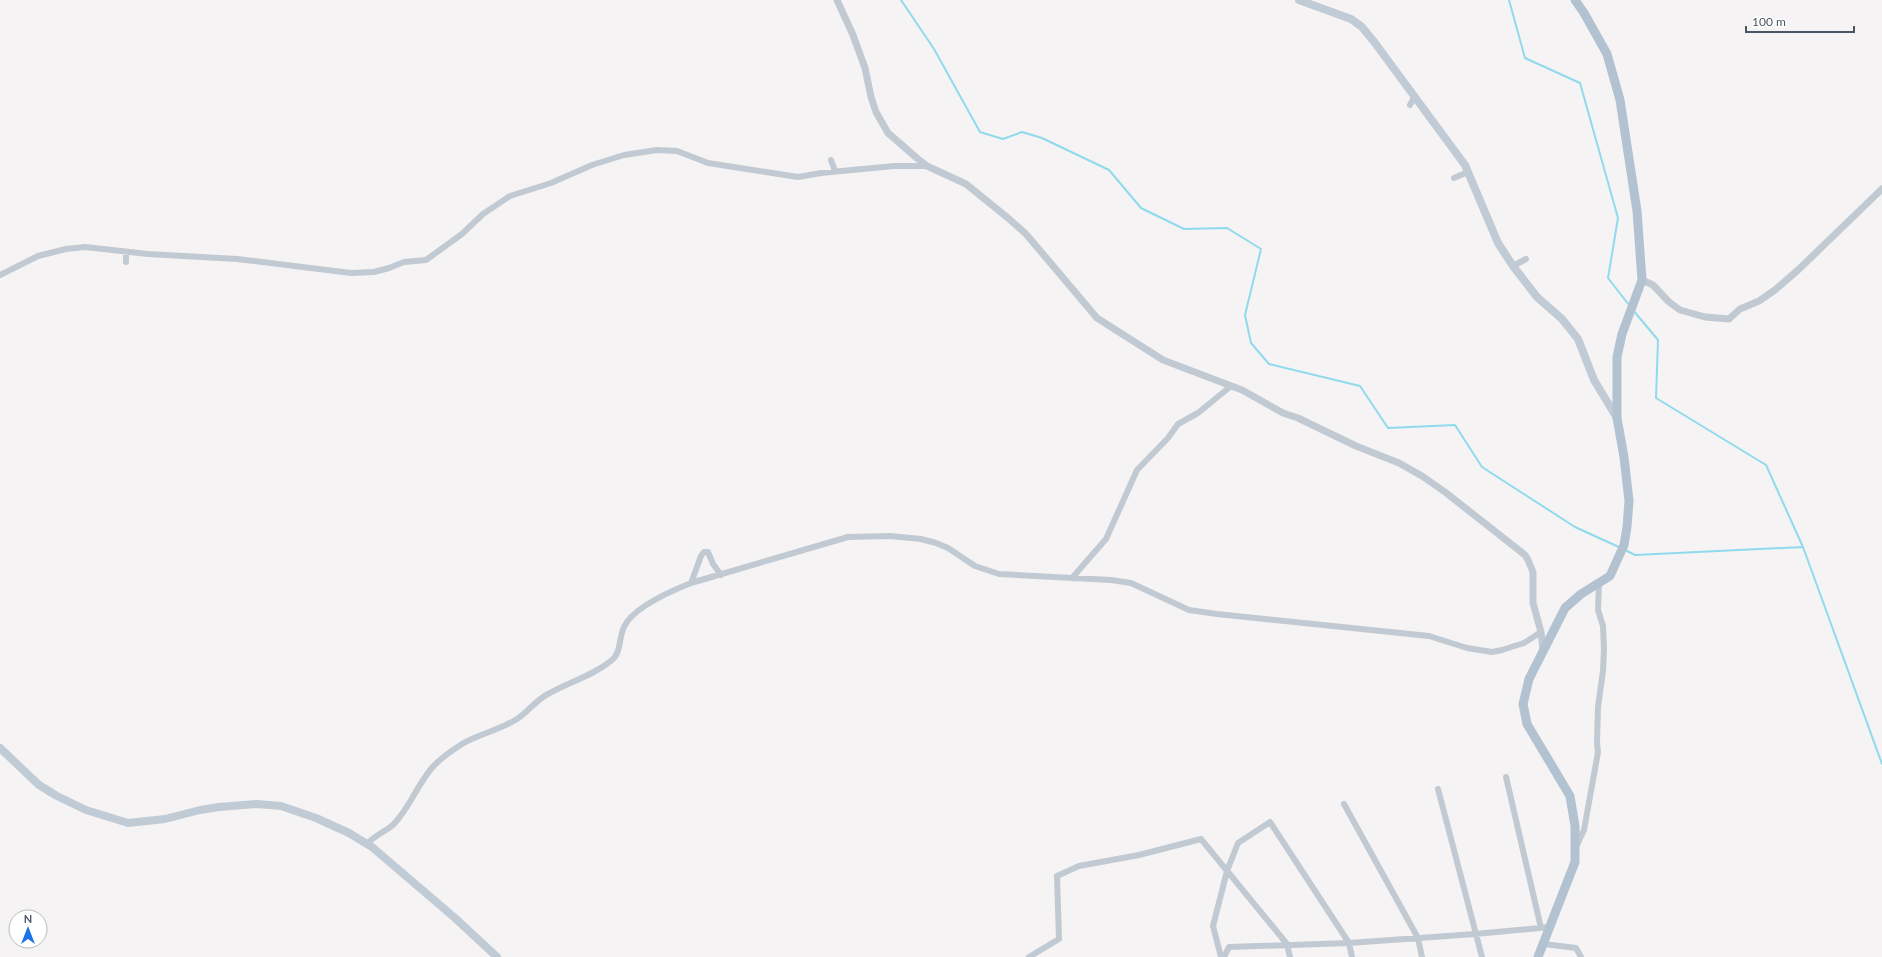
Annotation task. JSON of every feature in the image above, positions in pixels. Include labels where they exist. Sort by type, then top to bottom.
[{"type":"main road","points":[[1299,0],[1351,19],[1362,27],[1415,96],[1458,153],[1465,165],[1498,243],[1512,266],[1537,297],[1562,319],[1578,339],[1594,380],[1617,418]]},
{"type":"main road","points":[[1538,957],[1544,944],[1546,928],[1575,862],[1576,847],[1570,796],[1527,724],[1523,704],[1529,679],[1565,608],[1581,594],[1610,576],[1615,561],[1624,545],[1629,501],[1624,456],[1617,418],[1617,357],[1622,334],[1642,280],[1637,211],[1620,100],[1607,54],[1575,0]]},
{"type":"main road","points":[[0,748],[39,785],[57,796],[86,810],[128,823],[165,819],[218,807],[272,805],[288,808],[316,818],[350,833],[367,844],[455,918],[497,957]]},
{"type":"street","points":[[837,0],[865,68],[871,97],[881,123],[896,141],[927,166],[966,184],[1026,234],[1097,318],[1163,360],[1258,398],[1283,413],[1304,420],[1416,473],[1445,492],[1501,535],[1525,555],[1532,566],[1534,603],[1541,632],[1543,650]]},
{"type":"street","points":[[1410,105],[1415,96]]},
{"type":"street","points":[[0,274],[38,256],[66,249],[91,247],[126,252],[237,259],[351,273],[374,272],[404,262],[426,260],[462,234],[483,214],[510,196],[551,183],[624,155],[657,150],[677,152],[708,163],[798,177],[835,171],[894,166],[927,166]]},
{"type":"street","points":[[831,160],[835,171]]},
{"type":"street","points":[[1454,178],[1468,172]]},
{"type":"street","points":[[1642,280],[1653,284],[1680,310],[1705,317],[1729,319],[1740,309],[1759,301],[1786,280],[1882,189]]},
{"type":"street","points":[[126,252],[126,262]]},
{"type":"street","points":[[1512,266],[1526,259]]},
{"type":"street","points":[[1072,578],[1106,539],[1137,470],[1168,438],[1178,424],[1198,413],[1231,386]]},
{"type":"street","points":[[367,844],[373,837],[393,825],[408,806],[431,769],[446,755],[466,742],[513,721],[546,694],[597,671],[612,661],[616,657],[622,631],[631,616],[662,596],[691,583],[848,537],[890,536],[921,539],[948,548],[975,566],[999,574],[1131,583],[1189,610],[1429,636],[1467,648],[1492,652],[1524,643],[1541,632]]},
{"type":"street","points":[[691,583],[701,556],[704,552],[708,552],[720,575]]},
{"type":"street","points":[[1576,847],[1584,830],[1598,752],[1598,707],[1603,671],[1604,649],[1603,626],[1598,610],[1599,582]]},
{"type":"street","points":[[1224,957],[1229,947],[1349,943],[1546,928],[1506,777]]},
{"type":"street","points":[[1438,789],[1482,957]]},
{"type":"street","points":[[1344,804],[1418,938],[1422,957]]},
{"type":"street","points":[[1221,957],[1213,926],[1227,871],[1238,843],[1270,822],[1349,943],[1352,957]]},
{"type":"street","points":[[1029,957],[1059,939],[1057,876],[1079,866],[1139,855],[1201,839],[1287,944],[1290,957]]},
{"type":"street","points":[[1544,944],[1576,948],[1581,957]]},
{"type":"waterway","points":[[901,0],[934,49],[980,132],[1003,139],[1022,132],[1042,138],[1109,170],[1141,208],[1184,229],[1227,228],[1261,249],[1245,315],[1251,343],[1269,364],[1360,386],[1388,428],[1455,425],[1482,467],[1575,527],[1621,548]]},
{"type":"waterway","points":[[1509,0],[1525,58],[1580,83],[1618,218],[1608,278],[1629,305]]},
{"type":"waterway","points":[[1633,310],[1658,340],[1656,398],[1766,465],[1803,547]]},
{"type":"waterway","points":[[1625,550],[1635,555],[1803,547],[1882,764]]}]
